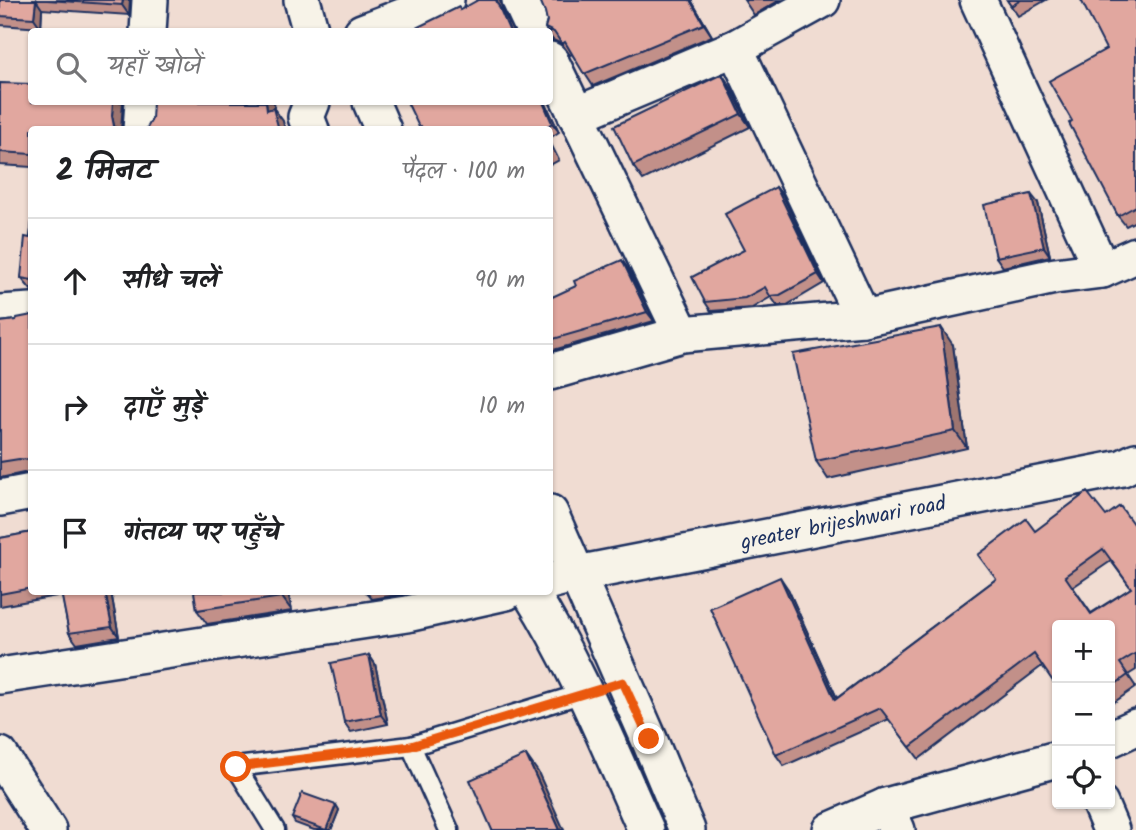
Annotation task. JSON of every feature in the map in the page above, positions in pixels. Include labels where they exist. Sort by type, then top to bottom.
[{"type":"street","points":[[148,28],[149,0]]},
{"type":"street","points":[[302,0],[310,28]]},
{"type":"street","points":[[372,28],[446,0]]},
{"type":"street","points":[[520,0],[534,28]]},
{"type":"street","points":[[576,116],[735,48],[822,0]]},
{"type":"street","points":[[978,0],[1102,270]]},
{"type":"street","points":[[735,48],[863,318]]},
{"type":"street","points":[[553,66],[682,334]]},
{"type":"street","points":[[141,126],[143,105]]},
{"type":"street","points":[[309,126],[306,117],[311,105]]},
{"type":"street","points":[[372,105],[381,126]]},
{"type":"street","points":[[553,371],[682,334],[863,318],[1055,276],[1102,270],[1136,255]]},
{"type":"street","points":[[0,313],[28,310]]},
{"type":"street","name":"greater brijeshwari road","points":[[563,578],[1131,467]]},
{"type":"street","points":[[0,498],[28,493]]},
{"type":"street","points":[[553,528],[563,578],[623,682],[687,830]]},
{"type":"street","points":[[0,676],[407,614],[492,595]]},
{"type":"street","points":[[532,595],[550,622],[646,830]]},
{"type":"street","points":[[584,693],[623,682]]},
{"type":"street","points":[[1115,737],[1136,727]]},
{"type":"street","points":[[0,755],[10,793],[48,830]]},
{"type":"street","points":[[831,830],[892,818],[1052,761]]},
{"type":"street","points":[[1102,809],[1111,830]]},
{"type":"lane","points":[[275,830],[236,767],[411,746],[584,693]]},
{"type":"lane","points":[[411,746],[449,830]]},
{"type":"building","points":[[0,0],[36,0],[34,18],[0,16]]},
{"type":"building","points":[[47,0],[123,0],[122,5]]},
{"type":"building","points":[[478,0],[496,0],[508,28],[416,28],[459,7],[460,10]]},
{"type":"building","points":[[540,0],[690,0],[704,24],[584,74],[565,42],[562,44],[553,28],[545,28],[545,12]]},
{"type":"building","points":[[1007,0],[1021,0],[1011,6]]},
{"type":"building","points":[[1081,0],[1136,0],[1136,206],[1118,216],[1069,123],[1072,121],[1049,81],[1106,49]]},
{"type":"building","points":[[722,74],[741,114],[633,166],[614,126]]},
{"type":"building","points":[[0,83],[28,84],[28,105],[113,105],[114,126],[28,126],[28,154],[0,152]]},
{"type":"building","points":[[153,105],[266,105],[267,110],[273,108],[278,126],[148,126],[152,119]]},
{"type":"building","points":[[408,105],[544,105],[552,123],[547,126],[419,126]]},
{"type":"building","points":[[776,187],[818,274],[780,295],[770,296],[765,287],[745,298],[705,302],[692,277],[744,250],[725,214]]},
{"type":"building","points":[[1031,194],[1044,247],[996,257],[984,205]]},
{"type":"building","points":[[25,237],[28,238],[28,279],[21,278]]},
{"type":"building","points":[[622,260],[647,312],[553,339],[553,297],[576,286],[574,281]]},
{"type":"building","points":[[28,316],[28,460],[0,462],[0,322]]},
{"type":"building","points":[[941,327],[955,431],[816,461],[793,354]]},
{"type":"building","points":[[1087,492],[1106,516],[1120,506],[1136,528],[1136,653],[1120,663],[1128,675],[1115,684],[1115,620],[1052,620],[1052,680],[1034,654],[910,747],[880,708],[776,755],[710,608],[780,577],[835,700],[996,579],[978,555],[1026,519],[1035,531]],"holes":[[[1103,549],[1131,588],[1091,614],[1065,576]]]},
{"type":"building","points":[[28,533],[28,589],[0,594],[0,538]]},
{"type":"building","points":[[62,595],[106,595],[112,627],[69,633]]},
{"type":"building","points":[[194,595],[282,597],[197,610]]},
{"type":"building","points":[[369,655],[381,715],[344,722],[331,663]]},
{"type":"building","points":[[526,755],[560,830],[492,830],[470,780]]},
{"type":"building","points":[[302,793],[336,805],[326,830],[292,818]]},
{"type":"route","points":[[236,767],[411,746],[623,682],[649,739]]}]
